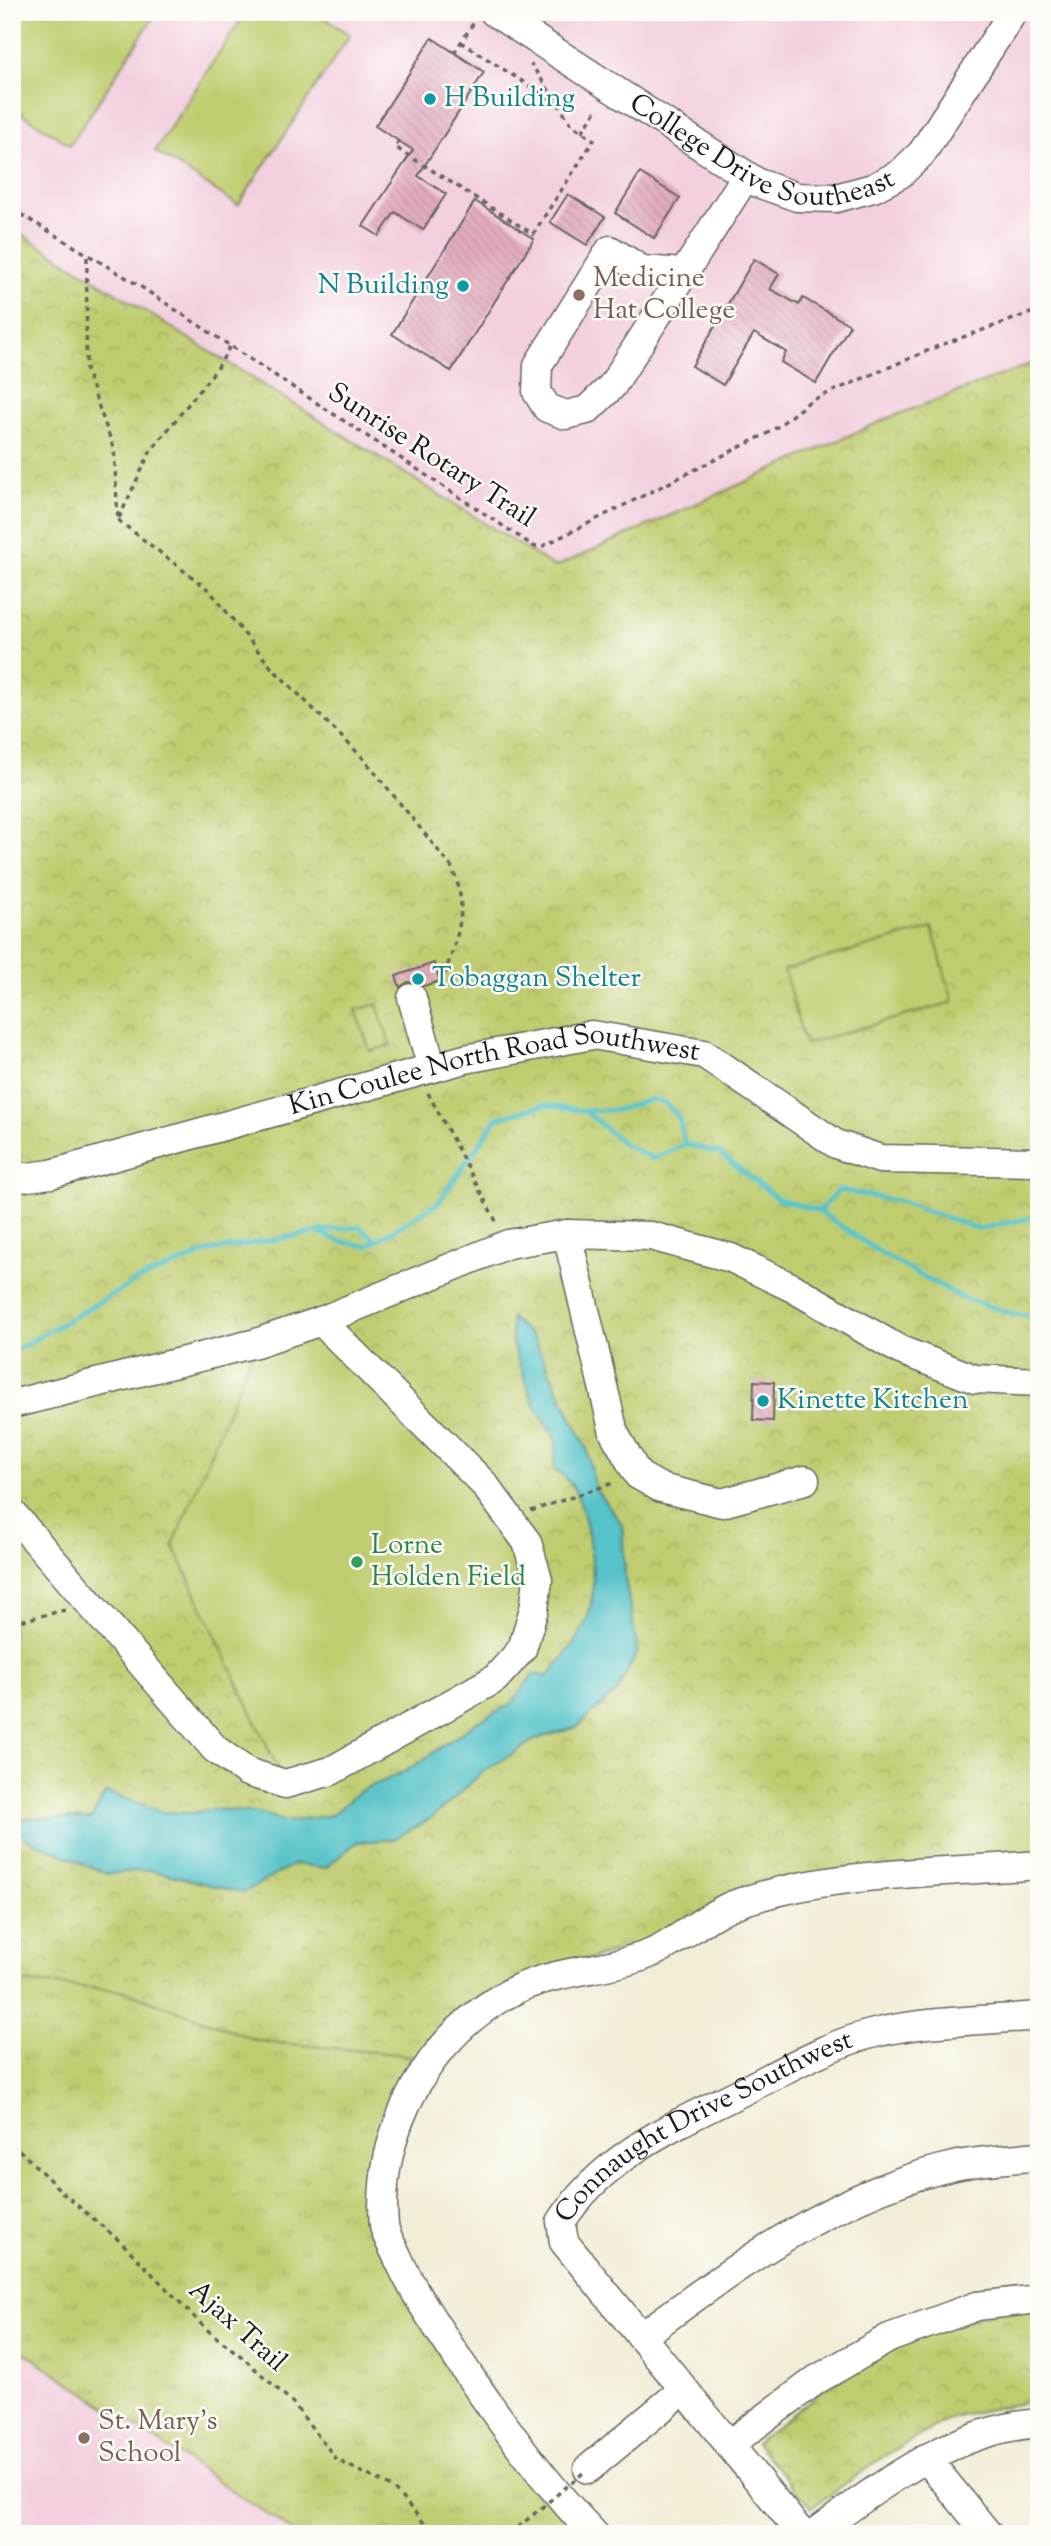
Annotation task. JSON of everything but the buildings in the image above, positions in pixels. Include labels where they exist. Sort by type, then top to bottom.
[{"type":"street","name":"College Drive Southeast","points":[[494,12],[747,176],[797,197],[836,198],[873,188],[900,174],[922,153],[1013,12]]},
{"type":"street","points":[[684,273],[642,270],[610,250],[538,365],[537,392],[547,408],[566,415],[587,410],[612,386],[747,176]]},
{"type":"street","points":[[412,998],[425,1070]]},
{"type":"street","name":"Kin Coulee North Road Southwest","points":[[12,1179],[51,1174],[425,1070],[592,1035],[704,1054],[836,1144],[880,1159],[1039,1162]]},
{"type":"street","points":[[567,1234],[614,1433],[638,1475],[661,1488],[722,1503],[805,1480]]},
{"type":"street","points":[[12,1404],[256,1343],[321,1321],[508,1244],[567,1234],[651,1236],[731,1258],[793,1288],[900,1350],[975,1380],[1039,1382]]},
{"type":"street","points":[[12,1513],[215,1749],[247,1772],[285,1784],[331,1771],[495,1679],[522,1649],[534,1609],[538,1580],[527,1542],[484,1484],[321,1321]]},
{"type":"street","points":[[594,2534],[569,2508],[494,2412],[413,2291],[384,2227],[387,2168],[403,2108],[432,2058],[477,2016],[514,1991],[548,1977],[646,1956],[731,1906],[808,1884],[1039,1866]]},
{"type":"street","name":"Connaught Drive Southwest","points":[[802,2534],[564,2242],[561,2222],[571,2206],[606,2171],[679,2123],[810,2057],[875,2033],[1039,2016]]},
{"type":"street","points":[[641,2337],[706,2288],[775,2243],[851,2203],[926,2174],[960,2165],[1039,2157]]},
{"type":"street","points":[[729,2445],[816,2380],[889,2338],[977,2306],[1039,2299]]},
{"type":"street","points":[[586,2471],[683,2390]]},
{"type":"street","points":[[814,2534],[878,2487],[953,2443],[980,2434],[1039,2423]]},
{"type":"street","points":[[926,2458],[988,2534]]},
{"type":"path","points":[[454,52],[480,12]]},
{"type":"path","points":[[461,42],[558,104]]},
{"type":"path","points":[[399,141],[395,147],[533,234],[594,140],[572,125],[524,54]]},
{"type":"path","points":[[582,132],[611,88]]},
{"type":"path","name":"Sunrise Rotary Trail","points":[[12,209],[230,346],[535,547],[544,546],[772,431],[810,401],[941,345],[1039,310]]},
{"type":"path","points":[[87,256],[86,371],[114,449],[118,520]]},
{"type":"path","points":[[118,520],[150,452],[218,367],[230,346]]},
{"type":"path","points":[[118,520],[173,559],[209,590],[271,667],[363,758],[451,866],[461,887],[463,904],[461,922],[441,985]]},
{"type":"path","points":[[425,1070],[451,1136],[508,1244]]},
{"type":"path","points":[[556,1502],[614,1483]]},
{"type":"path","points":[[12,1623],[62,1611]]},
{"type":"path","name":"Ajax Trail","points":[[12,2143],[65,2195],[121,2244],[206,2329],[292,2402],[337,2460],[392,2487],[434,2534]]},
{"type":"path","points":[[510,2534],[586,2471]]},
{"type":"shaded area","name":"Medicine Hat College","points":[[12,12],[1039,12],[1039,361],[886,419],[555,567],[12,228]]},
{"type":"shaded area","name":"St. Mary's School","points":[[12,2344],[298,2532],[297,2534],[12,2534]]},
{"type":"green space","points":[[12,12],[157,12],[70,145],[12,107]]},
{"type":"green space","points":[[246,12],[316,12],[350,35],[238,205],[155,151]]},
{"type":"green space","points":[[12,228],[555,567],[886,419],[1039,361],[1039,1854],[803,1876],[670,1934],[543,1974],[427,2057],[259,2041],[125,1991],[12,1981]]},
{"type":"green space","points":[[932,928],[953,1002],[805,1044],[784,970]]},
{"type":"green space","points":[[377,1004],[390,1045],[370,1051],[356,1010]]},
{"type":"green space","name":"Lorne Holden Field","points":[[321,1321],[527,1542],[522,1649],[285,1784],[173,1545],[256,1343]]},
{"type":"green space","points":[[12,1981],[125,1991],[259,2041],[427,2057],[377,2226],[591,2534],[297,2534],[12,2344]]},
{"type":"green space","points":[[1039,2310],[1039,2400],[954,2416],[883,2457],[811,2508],[756,2443],[824,2389],[901,2342],[995,2311]]},
{"type":"water","points":[[511,1318],[533,1337],[587,1449],[596,1490],[622,1524],[625,1578],[638,1652],[616,1692],[577,1727],[536,1739],[483,1772],[433,1817],[394,1839],[357,1842],[325,1868],[294,1864],[243,1893],[150,1870],[107,1874],[25,1838],[15,1824],[28,1818],[91,1819],[106,1792],[163,1812],[191,1813],[213,1809],[261,1813],[285,1822],[332,1815],[360,1791],[408,1770],[477,1722],[510,1705],[534,1674],[548,1676],[572,1646],[586,1622],[592,1600],[592,1567],[583,1514],[571,1484],[554,1469],[557,1440],[534,1404],[512,1343]]},
{"type":"waterway","points":[[585,1111],[617,1110],[652,1099],[667,1104],[679,1118],[685,1144]]},
{"type":"waterway","points":[[12,1352],[138,1280],[210,1251],[318,1232],[339,1241],[368,1246],[438,1203],[497,1118],[544,1105],[585,1111],[625,1145],[654,1159],[685,1144],[719,1153],[778,1199],[819,1211],[885,1256],[963,1298],[1017,1315],[1039,1315]]},
{"type":"waterway","points":[[819,1211],[839,1190],[901,1202],[979,1229],[1039,1216]]},
{"type":"waterway","points":[[319,1231],[360,1227],[376,1241]]},
{"type":"place","name":"H Building","points":[[430,99]]},
{"type":"place","name":"N Building","points":[[463,286]]},
{"type":"place","name":"Medicine Hat College","points":[[579,295]]},
{"type":"place","name":"Tobaggan Shelter","points":[[418,979]]},
{"type":"place","name":"Kinette Kitchen","points":[[763,1401]]},
{"type":"place","name":"Lorne Holden Field","points":[[357,1562]]},
{"type":"place","name":"St. Mary's School","points":[[84,2438]]}]
